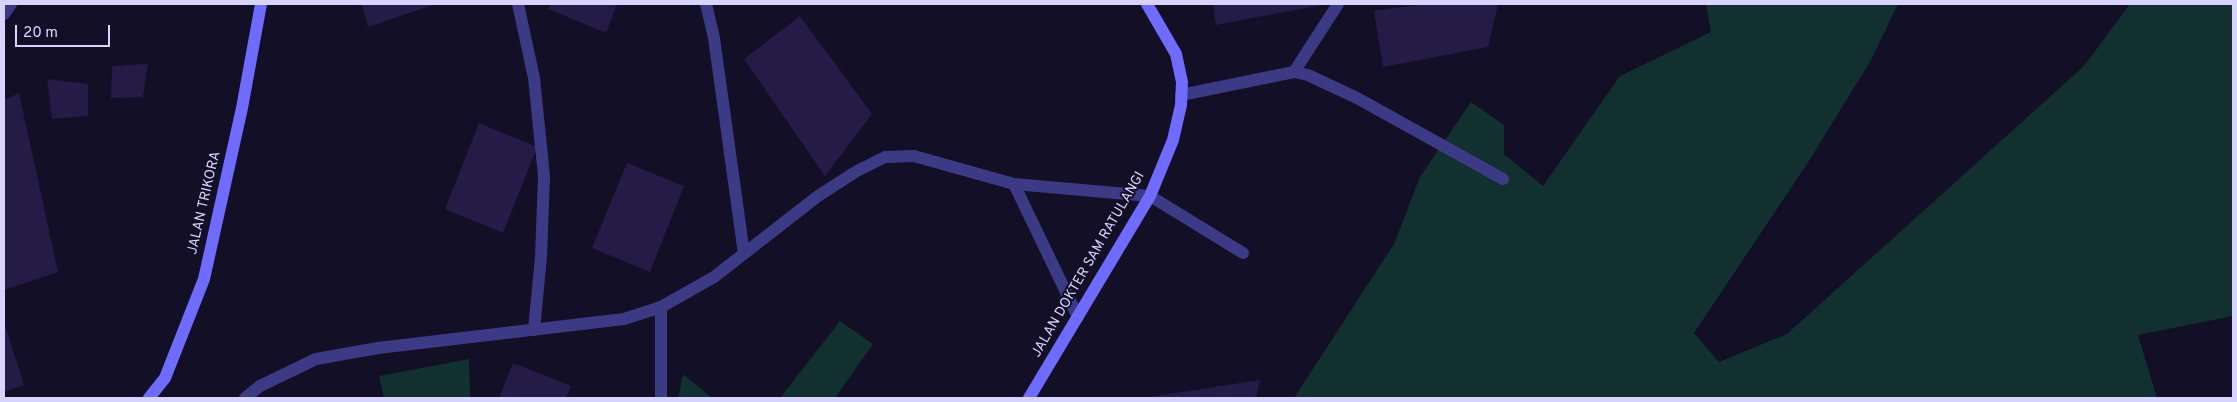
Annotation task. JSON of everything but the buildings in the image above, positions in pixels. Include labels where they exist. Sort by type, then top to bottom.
[{"type":"main road","name":"JALAN TRIKORA","points":[[149,398],[164,378],[204,279],[242,108],[261,4]]},
{"type":"main road","name":"JALAN DOKTER SAM RATULANGI","points":[[1029,398],[1150,196],[1173,140],[1182,82],[1176,54],[1147,4]]},
{"type":"street","points":[[4,14],[11,4]]},
{"type":"street","points":[[518,4],[534,78],[544,176],[541,257],[534,330]]},
{"type":"street","points":[[706,4],[714,38],[744,254]]},
{"type":"street","points":[[1294,72],[1338,4]]},
{"type":"street","points":[[1181,95],[1294,72],[1308,75],[1357,98],[1503,179]]},
{"type":"street","points":[[245,398],[260,386],[316,359],[378,348],[624,319],[661,307],[714,277],[818,196],[857,170],[885,157],[914,156],[1014,184],[1150,196],[1243,253]]},
{"type":"street","points":[[1014,184],[1078,318]]},
{"type":"street","points":[[660,398],[661,307]]},
{"type":"green space","points":[[1706,4],[1898,4],[1871,60],[1807,164],[1694,333],[1719,362],[1787,334],[2084,66],[2130,4],[2233,4],[2233,316],[2138,335],[2157,398],[1294,398],[1394,244],[1420,177],[1471,102],[1504,125],[1504,154],[1543,186],[1620,76],[1711,32]]},
{"type":"green space","points":[[840,321],[873,344],[835,398],[780,398]]},
{"type":"green space","points":[[469,359],[470,398],[384,398],[379,376]]},
{"type":"green space","points":[[684,375],[712,398],[678,398]]}]
